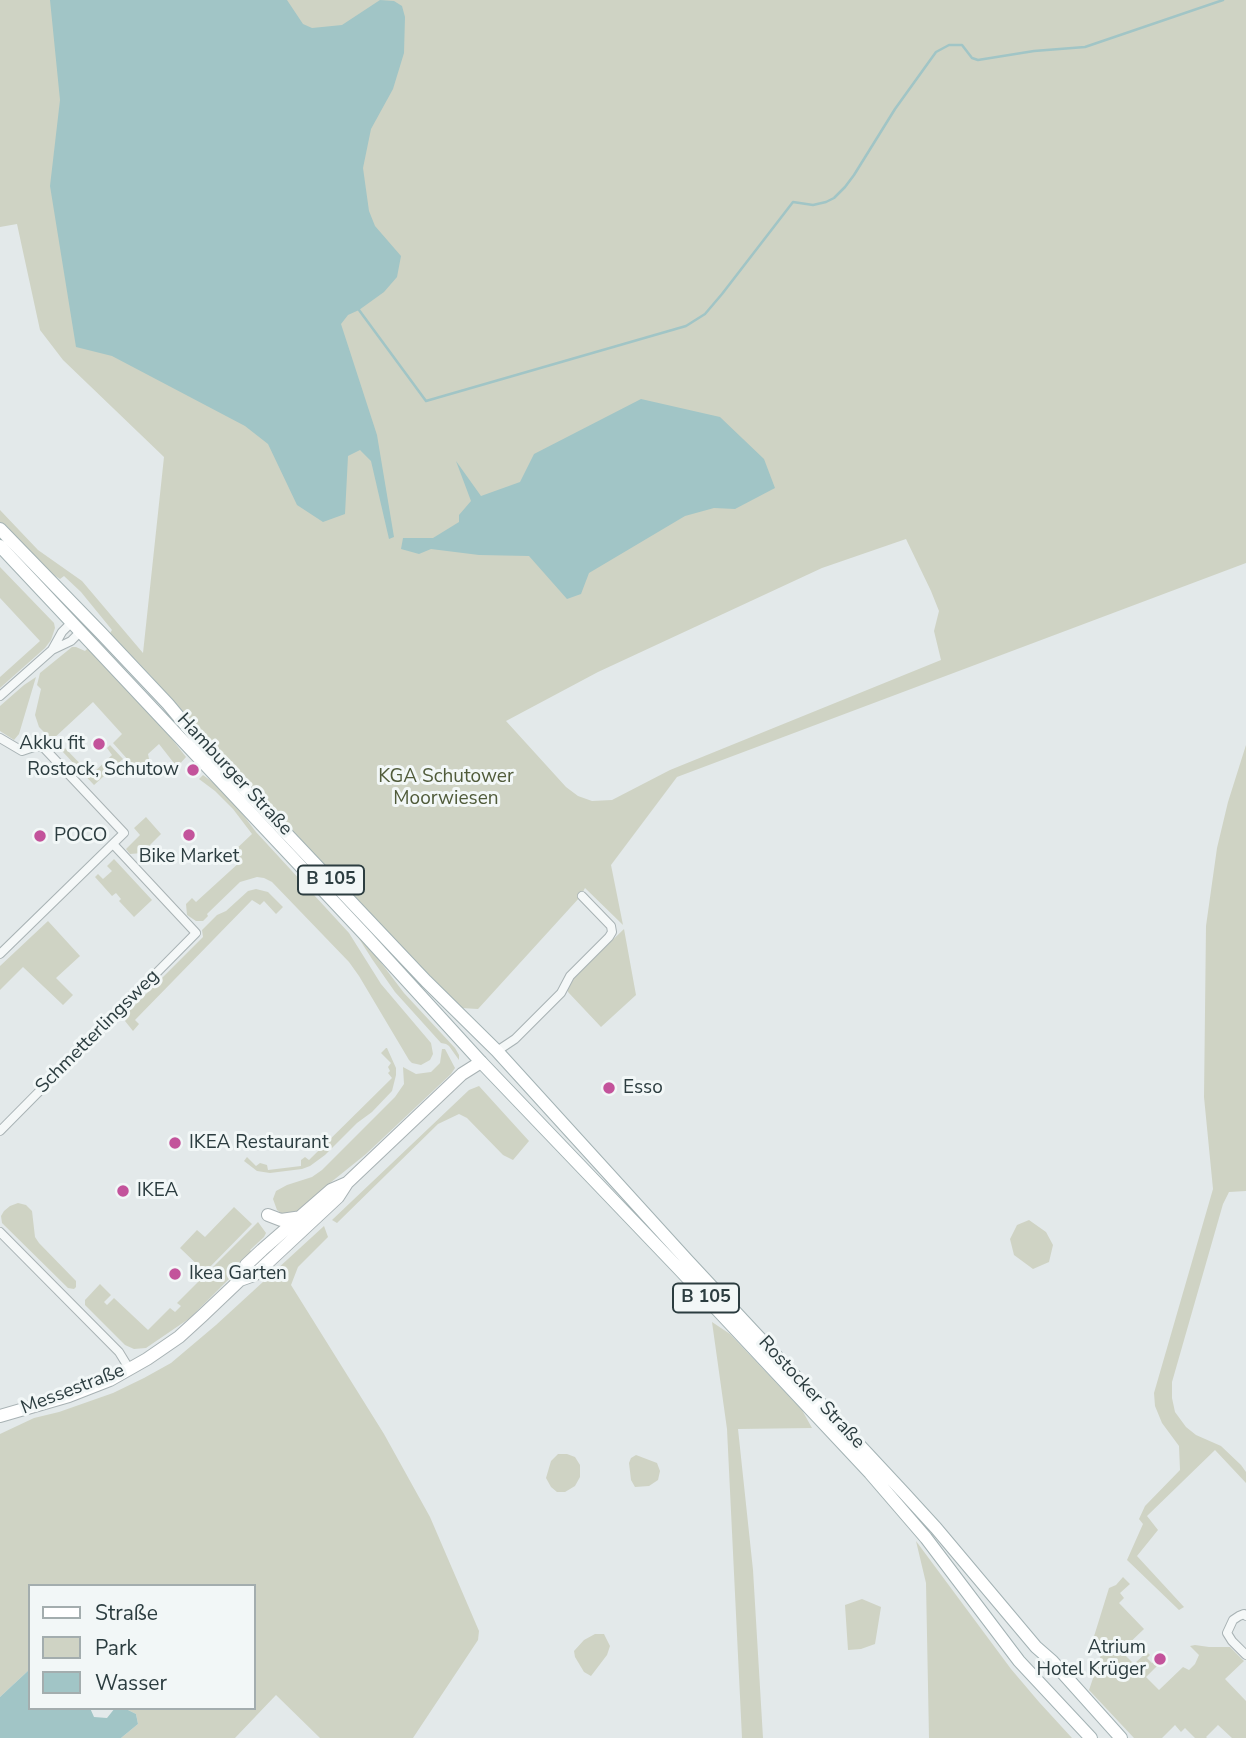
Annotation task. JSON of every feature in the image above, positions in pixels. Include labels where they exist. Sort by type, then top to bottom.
[{"type":"main road","name":"Hamburger Straße","points":[[0,529],[86,617],[198,740],[388,940],[497,1051]]},
{"type":"main road","name":"Hamburger Straße","points":[[0,546],[481,1062]]},
{"type":"main road","points":[[76,627],[86,617]]},
{"type":"main road","name":"Messestraße","points":[[0,1416],[69,1396],[105,1382],[130,1370],[179,1337],[240,1280],[254,1275],[338,1198],[347,1183],[462,1074],[497,1051]]},
{"type":"main road","name":"Rostocker Straße","points":[[497,1051],[687,1261],[936,1528],[1036,1647],[1052,1661],[1121,1738]]},
{"type":"main road","name":"Rostocker Straße","points":[[481,1062],[877,1481],[926,1538],[1019,1661],[1091,1738]]},
{"type":"main road","name":"Messestraße","points":[[240,1280],[246,1265],[331,1191],[347,1183]]},
{"type":"main road","points":[[268,1215],[281,1220],[302,1217]]},
{"type":"street","points":[[0,696],[51,650],[71,641],[76,627]]},
{"type":"street","points":[[0,738],[22,751],[37,746],[44,748],[124,833],[0,954]]},
{"type":"street","name":"Schmetterlingsweg","points":[[0,1131],[196,933],[113,844]]},
{"type":"street","points":[[497,1051],[515,1039],[561,993],[570,976],[612,932],[611,926],[582,896]]},
{"type":"street","points":[[0,1232],[119,1352],[130,1370]]},
{"type":"street","points":[[1246,1616],[1244,1614],[1233,1620],[1227,1633],[1246,1655]]},
{"type":"green space","name":"KGA Schutower Moorwiesen","points":[[0,0],[1246,0],[1246,563],[677,777],[611,865],[623,925],[585,888],[580,897],[478,1009],[461,1008],[189,722],[152,677],[110,633],[112,630],[81,592],[64,576],[60,579],[42,567],[0,522],[0,510],[38,550],[82,581],[143,653],[164,457],[63,360],[40,330],[17,224],[0,227]],"holes":[[[906,539],[939,611],[934,631],[941,660],[670,770],[612,800],[592,801],[578,796],[566,787],[506,721],[598,672],[822,568]]]},
{"type":"green space","points":[[0,567],[54,623],[55,628],[45,648],[0,688],[0,677],[40,641],[0,598]]},
{"type":"green space","points":[[72,647],[85,651],[88,648],[168,734],[186,757],[177,767],[159,744],[137,770],[113,743],[122,734],[93,702],[52,740],[39,727],[35,715],[41,689],[37,685],[40,673]]},
{"type":"green space","points":[[36,677],[19,734],[14,740],[0,731],[0,706]]},
{"type":"green space","points":[[110,745],[123,759],[94,785],[62,751],[65,748],[91,775],[112,755],[107,748]]},
{"type":"green space","points":[[1246,745],[1246,1191],[1229,1192],[1223,1204],[1172,1382],[1172,1398],[1175,1412],[1186,1427],[1196,1435],[1221,1446],[1246,1472],[1246,1483],[1215,1450],[1147,1516],[1158,1530],[1137,1556],[1184,1607],[1179,1610],[1127,1560],[1143,1524],[1139,1519],[1145,1506],[1180,1470],[1179,1446],[1162,1423],[1155,1406],[1154,1393],[1213,1189],[1204,1097],[1206,926],[1217,848]]},
{"type":"green space","points":[[203,775],[218,786],[256,832],[349,933],[381,984],[431,1043],[433,1054],[430,1060],[421,1065],[409,1060],[349,962],[272,882],[257,877],[240,882],[203,921],[196,921],[187,915],[186,904],[192,898],[196,902],[241,861],[233,852],[252,834],[233,809],[199,779]]},
{"type":"green space","points":[[146,817],[161,834],[142,853],[130,854],[126,849],[140,835],[134,828]]},
{"type":"green space","points":[[114,859],[152,900],[134,917],[119,901],[121,899],[116,893],[112,896],[95,877],[98,874],[103,879],[112,871],[107,866]]},
{"type":"green space","points":[[256,889],[268,892],[283,907],[276,914],[264,901],[260,905],[252,900],[135,1020],[139,1024],[133,1031],[125,1021],[126,1014],[203,937],[202,930],[217,915],[226,911],[248,891]]},
{"type":"green space","points":[[48,921],[80,956],[56,978],[73,995],[63,1005],[23,967],[0,990],[0,966]]},
{"type":"green space","points":[[624,929],[636,995],[601,1027],[568,992],[567,987]]},
{"type":"green space","points":[[358,937],[404,993],[455,1048],[459,1060],[449,1046],[441,1043],[395,992]]},
{"type":"green space","points":[[386,1048],[396,1068],[392,1091],[325,1155],[302,1169],[270,1173],[257,1171],[244,1161],[247,1157],[256,1166],[260,1163],[267,1165],[268,1170],[301,1166],[301,1160],[305,1157],[309,1160],[392,1078],[388,1073],[391,1063],[381,1053]]},
{"type":"green space","points":[[442,1049],[445,1049],[455,1068],[451,1074],[366,1154],[295,1214],[282,1214],[277,1210],[273,1199],[276,1191],[312,1177],[322,1170],[395,1097],[404,1084],[403,1067],[416,1074],[431,1072],[440,1063]]},
{"type":"green space","points":[[479,1086],[529,1141],[513,1160],[503,1155],[467,1118],[459,1114],[438,1124],[337,1223],[332,1220],[469,1090]]},
{"type":"green space","points":[[18,1203],[26,1205],[32,1211],[35,1237],[76,1281],[74,1289],[68,1288],[2,1223],[1,1216],[4,1211]]},
{"type":"green space","points":[[234,1207],[252,1224],[205,1272],[180,1248],[197,1230],[205,1237]]},
{"type":"green space","points":[[1029,1220],[1046,1232],[1053,1245],[1049,1262],[1033,1269],[1014,1255],[1010,1239],[1017,1225]]},
{"type":"green space","points":[[258,1222],[266,1233],[250,1250],[254,1254],[190,1318],[146,1348],[134,1349],[125,1345],[85,1305],[85,1300],[100,1284],[111,1295],[104,1302],[107,1305],[114,1298],[148,1330],[170,1308],[175,1312],[181,1306],[177,1303]]},
{"type":"green space","points":[[324,1226],[328,1237],[298,1267],[291,1285],[384,1434],[430,1517],[479,1631],[478,1640],[413,1738],[320,1738],[276,1695],[235,1738],[121,1738],[138,1724],[136,1714],[128,1710],[256,1710],[256,1584],[28,1584],[28,1671],[0,1697],[0,1434],[34,1418],[113,1393],[144,1378],[171,1363]]},
{"type":"green space","points":[[712,1322],[730,1334],[802,1410],[812,1428],[738,1429],[753,1570],[763,1738],[742,1738],[727,1429]]},
{"type":"green space","points":[[558,1454],[575,1457],[580,1465],[580,1477],[575,1486],[565,1492],[557,1492],[546,1478],[551,1461]]},
{"type":"green space","points":[[636,1455],[657,1463],[660,1471],[658,1480],[649,1486],[635,1487],[631,1480],[629,1463]]},
{"type":"green space","points":[[916,1541],[1011,1669],[1072,1738],[929,1738],[926,1583]]},
{"type":"green space","points":[[1123,1577],[1130,1584],[1120,1593],[1124,1598],[1119,1603],[1144,1629],[1121,1651],[1134,1664],[1147,1652],[1150,1655],[1147,1658],[1152,1663],[1156,1661],[1159,1664],[1146,1677],[1159,1690],[1183,1667],[1189,1670],[1195,1664],[1199,1655],[1190,1646],[1230,1647],[1244,1661],[1225,1679],[1246,1701],[1246,1738],[1232,1738],[1218,1725],[1207,1738],[1195,1738],[1185,1728],[1181,1732],[1175,1725],[1162,1738],[1134,1738],[1089,1690],[1103,1649],[1091,1646],[1109,1588]]},
{"type":"green space","points":[[862,1599],[881,1607],[875,1644],[848,1650],[845,1605]]},
{"type":"green space","points":[[595,1634],[604,1634],[610,1646],[607,1655],[591,1676],[584,1672],[574,1651],[584,1640]]},
{"type":"water","points":[[50,0],[287,0],[303,24],[312,28],[342,25],[380,0],[394,1],[402,6],[405,17],[404,53],[393,89],[371,129],[363,168],[369,211],[375,226],[401,256],[397,277],[384,292],[348,315],[341,324],[377,435],[394,537],[389,539],[371,461],[360,450],[348,456],[345,514],[323,522],[297,505],[268,444],[245,426],[112,356],[76,347],[50,186],[60,100]]},
{"type":"water","points":[[641,399],[720,417],[764,459],[775,488],[735,509],[714,508],[685,516],[589,573],[581,594],[567,599],[529,556],[479,555],[431,549],[419,554],[401,549],[403,538],[433,538],[459,522],[459,515],[471,501],[456,461],[481,496],[520,482],[534,454]]},
{"type":"water","points":[[28,1671],[28,1710],[91,1710],[94,1717],[107,1718],[113,1710],[128,1710],[136,1714],[138,1724],[121,1738],[0,1738],[0,1697]]},
{"type":"waterway","points":[[359,310],[426,401],[686,326],[705,314],[793,202],[813,205],[826,202],[845,187],[895,109],[936,52],[949,45],[962,45],[972,58],[978,60],[1034,51],[1085,47],[1223,0]]},
{"type":"place","name":"Akku fit","points":[[99,744]]},
{"type":"place","name":"Rostock, Schutow","points":[[193,770]]},
{"type":"place","name":"Bike Market","points":[[189,835]]},
{"type":"place","name":"POCO","points":[[40,836]]},
{"type":"place","name":"Esso","points":[[609,1088]]},
{"type":"place","name":"IKEA Restaurant","points":[[175,1143]]},
{"type":"place","name":"IKEA","points":[[123,1191]]},
{"type":"place","name":"Ikea Garten","points":[[175,1274]]},
{"type":"place","name":"Atrium Hotel Krüger","points":[[1160,1659]]}]
